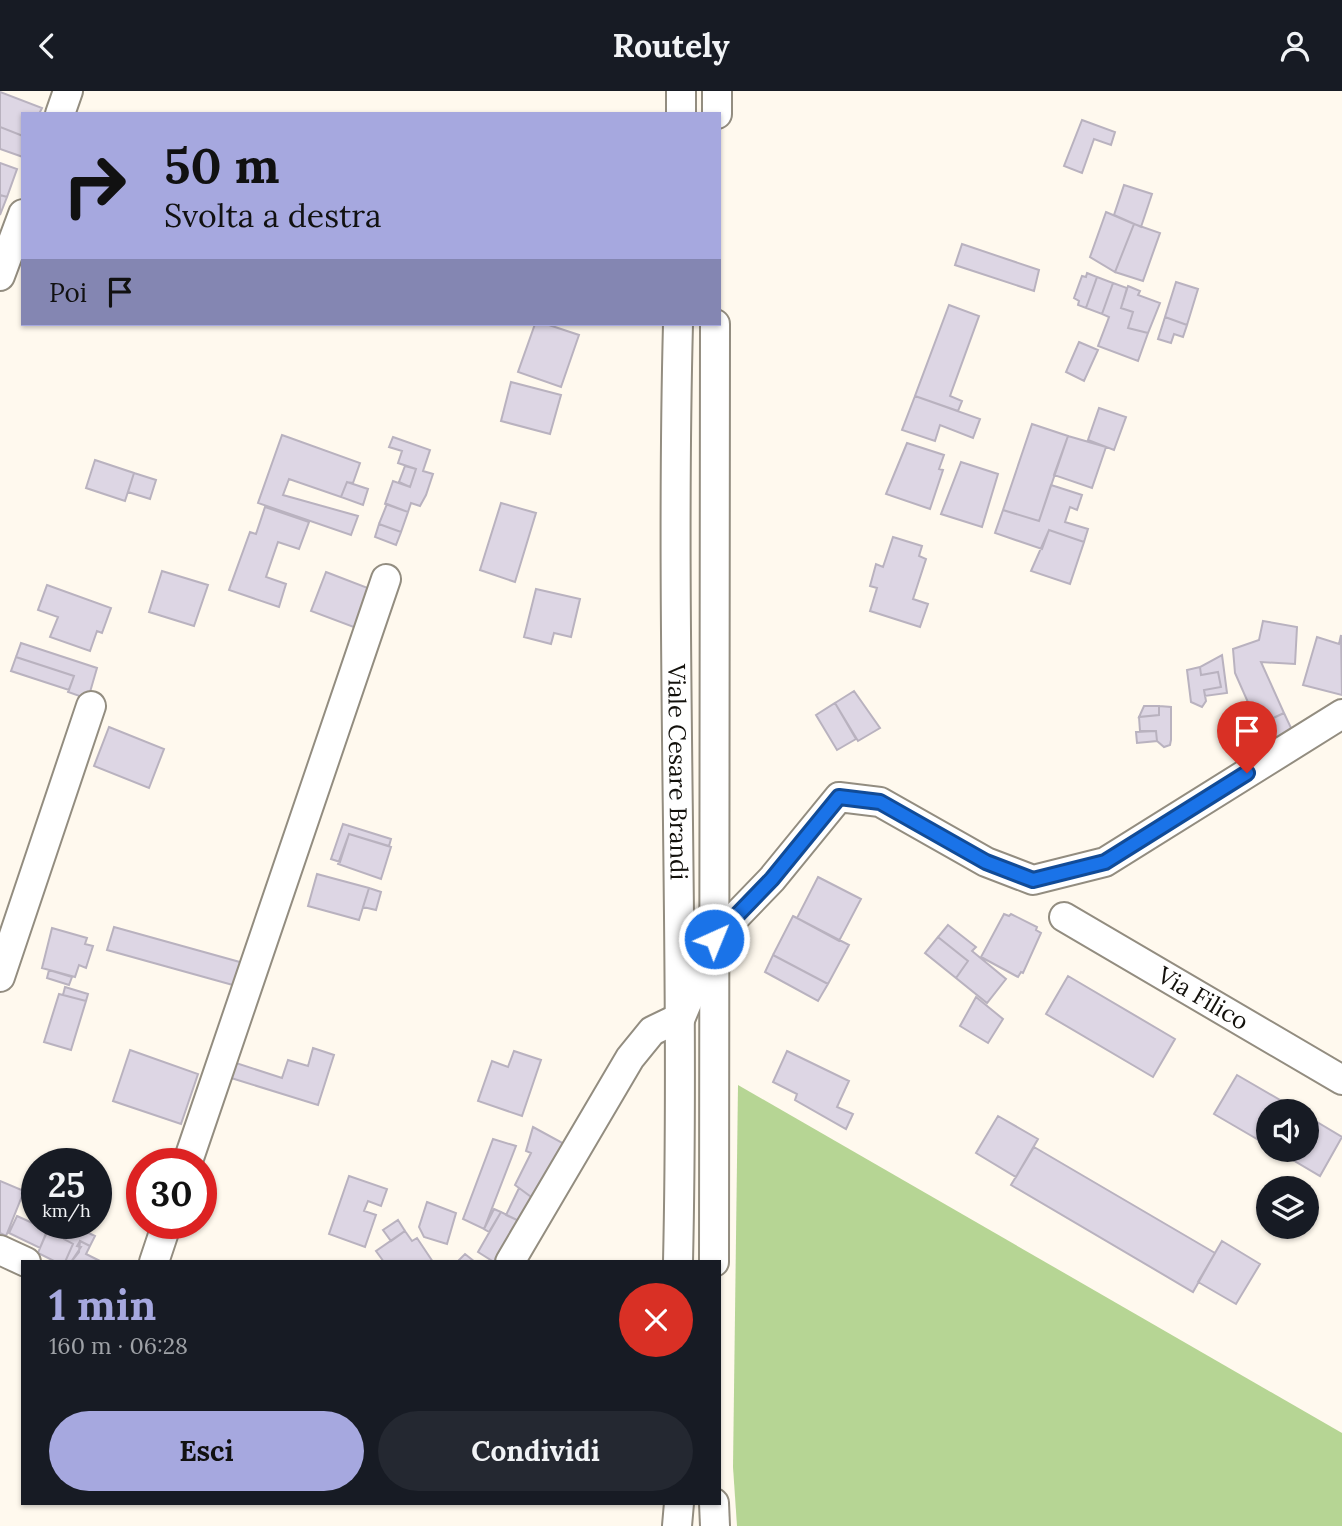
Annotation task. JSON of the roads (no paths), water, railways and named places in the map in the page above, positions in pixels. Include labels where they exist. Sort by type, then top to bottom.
[{"type":"street","points":[[681,91],[681,112]]},
{"type":"street","points":[[717,91],[717,112]]},
{"type":"street","points":[[0,276],[21,219]]},
{"type":"street","name":"Viale Cesare Brandi","points":[[678,326],[674,549],[681,1017],[678,1260]]},
{"type":"street","name":"Viale Cesare Brandi","points":[[714,1260],[715,326]]},
{"type":"street","points":[[192,1148],[386,579]]},
{"type":"street","points":[[0,977],[91,706]]},
{"type":"street","points":[[511,1260],[630,1058],[652,1031],[681,1017],[714,939],[772,879],[839,797],[880,802],[986,862],[1033,880],[1105,862],[1342,714]]},
{"type":"street","name":"Via Filico","points":[[1064,917],[1342,1080]]},
{"type":"street","points":[[154,1260],[161,1239]]},
{"type":"street","points":[[0,1250],[22,1260]]},
{"type":"street","points":[[677,1526],[679,1505]]},
{"type":"street","points":[[714,1505],[715,1526]]}]
